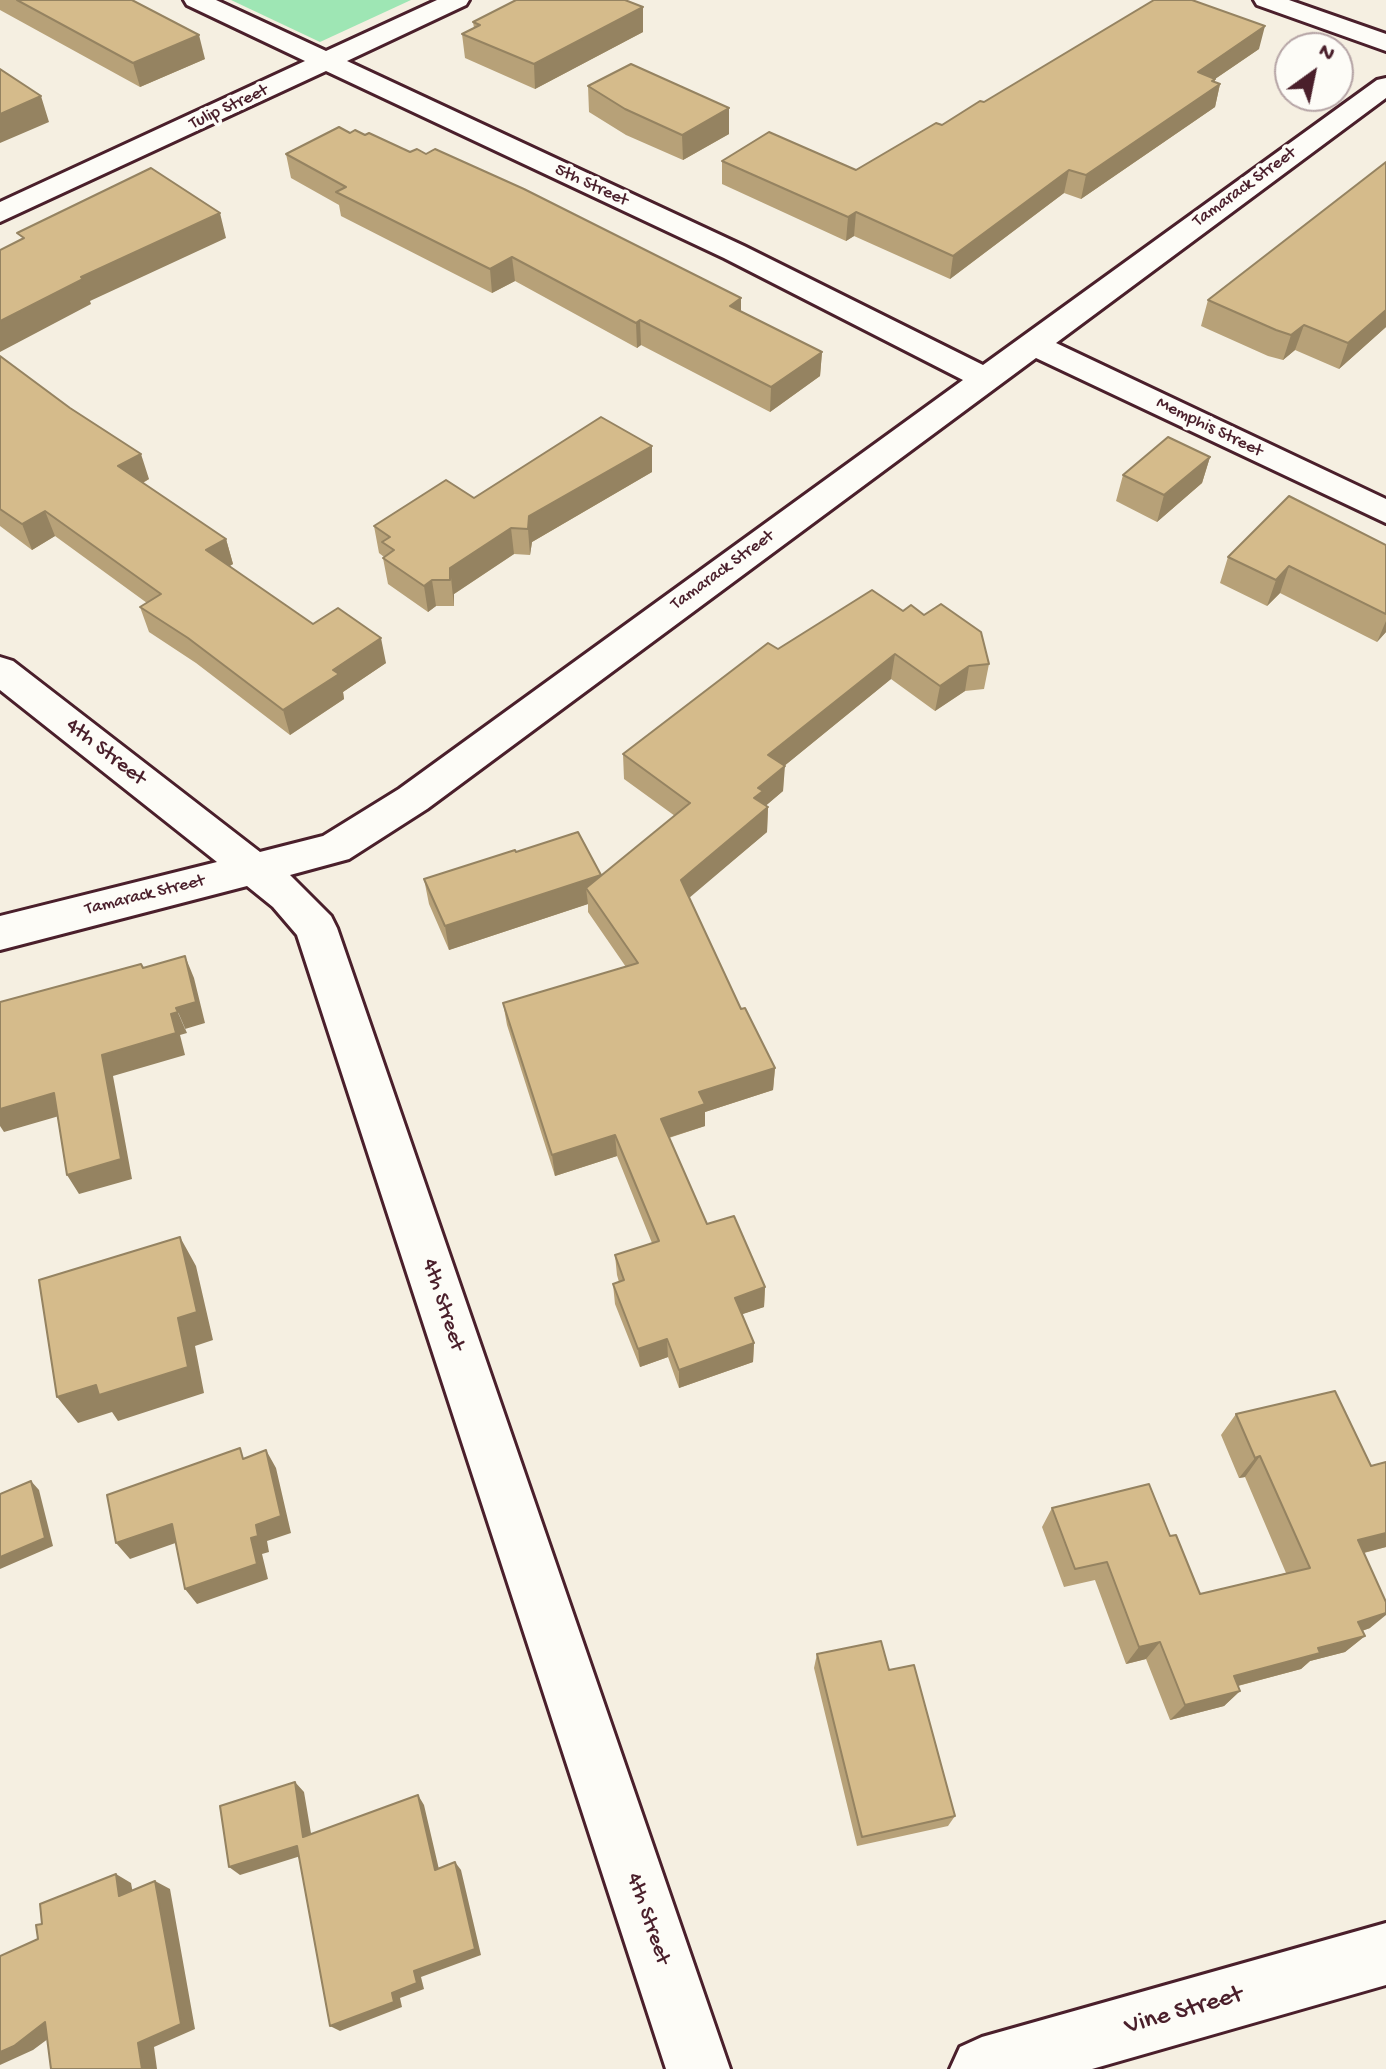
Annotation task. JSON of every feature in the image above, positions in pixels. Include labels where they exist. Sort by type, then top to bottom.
[{"type":"street","name":"5th Street","points":[[196,0],[734,252],[984,378]]},
{"type":"street","name":"Tulip Street","points":[[0,213],[457,0]]},
{"type":"street","points":[[1266,0],[1386,43]]},
{"type":"street","name":"Tamarack Street","points":[[0,933],[335,848],[413,799],[1386,86]]},
{"type":"street","name":"Memphis Street","points":[[1032,344],[1386,512]]},
{"type":"street","name":"4th Street","points":[[0,670],[288,896],[316,928],[698,2069]]},
{"type":"street","name":"Vine Street","points":[[982,2069],[1386,1954]]},
{"type":"green space","points":[[231,0],[411,0],[320,42]]},
{"type":"building","points":[[17,0],[132,0],[199,35],[133,63]]},
{"type":"building","points":[[516,0],[625,0],[643,7],[534,64],[462,34],[480,25],[473,22]]},
{"type":"building","points":[[1154,0],[1192,0],[1265,26],[1198,72],[1220,84],[1086,175],[1069,170],[953,256],[856,212],[848,217],[722,161],[769,132],[856,170],[936,123],[942,125],[980,101],[984,102]]},
{"type":"building","points":[[631,64],[729,108],[682,135],[625,109],[588,86]]},
{"type":"building","points":[[0,69],[41,96],[0,114]]},
{"type":"building","points":[[339,127],[350,133],[355,130],[365,135],[369,133],[410,152],[417,149],[426,154],[435,149],[524,189],[741,298],[730,306],[822,352],[771,387],[640,320],[636,323],[512,257],[490,269],[336,192],[346,187],[286,154]]},
{"type":"building","points":[[1386,162],[1386,310],[1348,343],[1304,325],[1291,335],[1208,300]]},
{"type":"building","points":[[151,168],[220,213],[81,277],[83,279],[0,321],[0,250],[24,238],[17,233]]},
{"type":"building","points":[[0,356],[70,408],[141,454],[118,466],[226,539],[206,550],[313,624],[338,608],[381,638],[333,670],[339,674],[283,710],[188,638],[140,607],[161,594],[45,511],[22,524],[0,509]]},
{"type":"building","points":[[601,417],[652,446],[529,516],[528,529],[511,528],[450,568],[450,580],[432,580],[424,586],[383,558],[394,550],[382,542],[390,537],[374,526],[446,480],[474,498]]},
{"type":"building","points":[[1168,437],[1210,457],[1164,495],[1123,475]]},
{"type":"building","points":[[1289,496],[1386,545],[1386,614],[1289,566],[1276,580],[1228,557]]},
{"type":"building","points":[[872,590],[903,611],[911,605],[924,615],[941,604],[981,632],[989,664],[969,666],[940,686],[895,654],[768,755],[785,766],[758,788],[763,791],[754,798],[768,807],[681,880],[741,1009],[745,1008],[775,1068],[699,1092],[705,1104],[661,1119],[707,1224],[734,1216],[765,1287],[735,1298],[754,1343],[679,1370],[667,1339],[638,1349],[613,1284],[624,1280],[615,1255],[659,1241],[615,1135],[552,1155],[503,1003],[638,963],[586,888],[690,803],[623,754],[768,643],[778,649]]},
{"type":"building","points":[[578,832],[601,875],[445,926],[424,879]]},
{"type":"building","points":[[185,956],[196,1002],[176,1008],[178,1012],[171,1014],[176,1033],[102,1055],[121,1159],[67,1175],[54,1093],[0,1109],[0,1002],[141,964],[143,968]]},
{"type":"building","points":[[180,1237],[197,1312],[178,1318],[188,1367],[99,1395],[96,1385],[57,1397],[39,1280]]},
{"type":"building","points":[[1335,1391],[1371,1466],[1386,1462],[1386,1533],[1358,1540],[1386,1602],[1386,1613],[1358,1622],[1365,1636],[1318,1648],[1320,1653],[1234,1676],[1240,1691],[1185,1705],[1160,1642],[1139,1647],[1107,1562],[1075,1569],[1052,1508],[1149,1484],[1170,1536],[1176,1535],[1200,1594],[1310,1568],[1260,1456],[1255,1458],[1236,1414]]},
{"type":"building","points":[[240,1448],[243,1459],[266,1450],[281,1516],[256,1525],[258,1536],[251,1538],[257,1564],[185,1589],[172,1524],[116,1543],[107,1495]]},
{"type":"building","points":[[31,1481],[45,1538],[0,1557],[0,1494]]},
{"type":"building","points":[[881,1641],[889,1670],[914,1665],[955,1816],[862,1837],[817,1654]]},
{"type":"building","points":[[295,1782],[303,1837],[418,1795],[435,1870],[455,1862],[475,1949],[414,1971],[417,1983],[392,1993],[394,2002],[330,2026],[297,1846],[229,1867],[220,1806]]},
{"type":"building","points":[[116,1874],[119,1896],[155,1881],[181,2024],[138,2043],[142,2069],[51,2069],[45,2022],[14,2046],[0,2052],[0,1956],[38,1939],[36,1925],[42,1924],[40,1904]]}]
